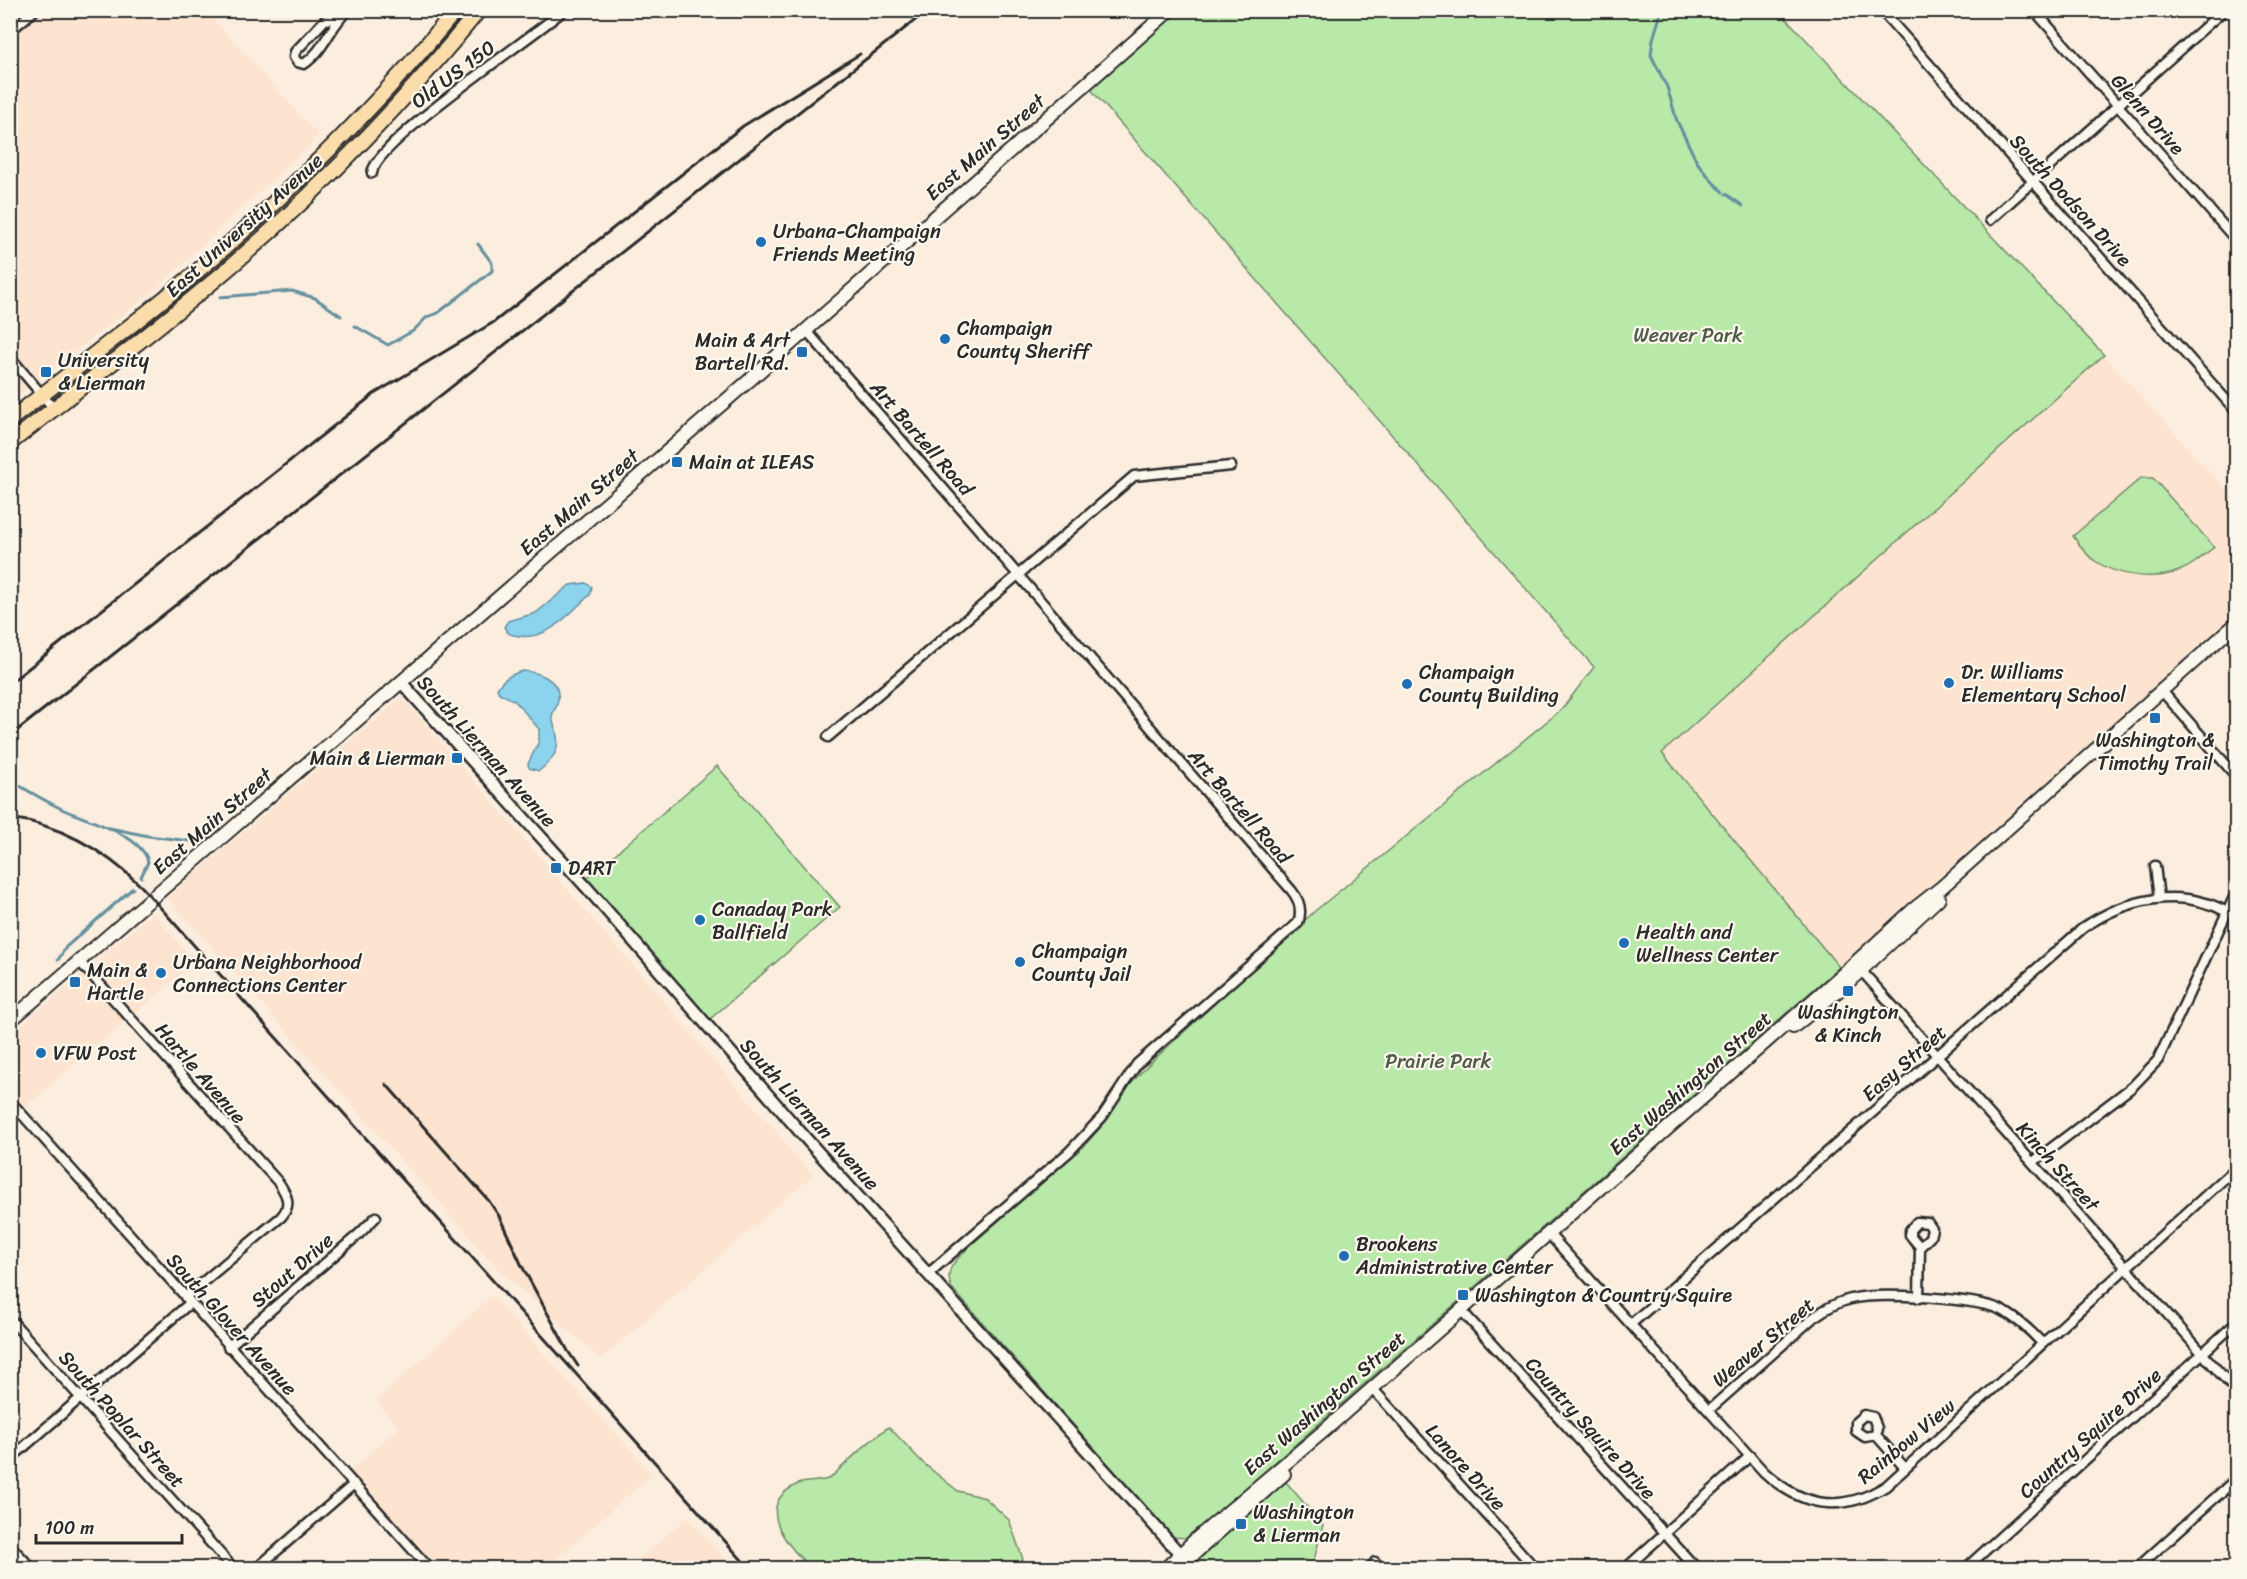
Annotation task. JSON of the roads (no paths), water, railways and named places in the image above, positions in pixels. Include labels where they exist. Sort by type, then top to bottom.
[{"type":"main road","name":"East University Avenue","points":[[10,420],[181,285],[284,194],[387,90],[456,10]]},
{"type":"main road","name":"East University Avenue","points":[[10,443],[190,301],[268,234],[376,127],[479,10]]},
{"type":"main road","name":"East Main Street","points":[[10,1021],[806,330],[1170,10]]},
{"type":"main road","name":"East Washington Street","points":[[1166,1569],[1186,1563],[1266,1479],[1374,1390],[1858,966],[2164,693],[2236,624]]},
{"type":"main road","name":"East Washington Street","points":[[2164,693],[2236,634]]},
{"type":"street","points":[[10,31],[35,10]]},
{"type":"street","points":[[340,18],[325,20],[295,52],[294,57],[297,62],[304,64],[313,58],[348,10]]},
{"type":"street","name":"Old US 150","points":[[372,172],[372,166],[379,156],[417,122],[564,10]]},
{"type":"street","name":"South Dodson Drive","points":[[1881,10],[2236,411]]},
{"type":"street","name":"Glenn Drive","points":[[2034,10],[2236,240]]},
{"type":"street","points":[[1990,219],[2224,10]]},
{"type":"street","name":"Art Bartell Road","points":[[806,330],[1299,902],[1298,923],[1137,1065],[1124,1081],[1102,1117],[1070,1152],[929,1273]]},
{"type":"street","points":[[10,357],[54,409]]},
{"type":"street","points":[[828,738],[1134,476],[1231,466]]},
{"type":"street","name":"South Lierman Avenue","points":[[401,682],[1186,1563]]},
{"type":"street","points":[[2164,693],[2236,776]]},
{"type":"street","points":[[2155,866],[2159,898]]},
{"type":"street","points":[[2033,1162],[2132,1087],[2158,1060],[2236,893]]},
{"type":"street","name":"Easy Street","points":[[1631,1324],[2083,928],[2127,904],[2159,898],[2192,900],[2228,912]]},
{"type":"street","name":"Hartle Avenue","points":[[80,961],[279,1183],[286,1195],[288,1202],[286,1211],[188,1300]]},
{"type":"street","name":"Kinch Street","points":[[1858,966],[2236,1391]]},
{"type":"street","name":"South Glover Avenue","points":[[10,1101],[429,1569]]},
{"type":"street","name":"Rainbow View","points":[[1550,1236],[1764,1472],[1789,1493],[1802,1498],[1834,1503],[1852,1502],[1870,1496],[1886,1486],[2236,1168]]},
{"type":"street","name":"Stout Drive","points":[[228,1347],[360,1234],[375,1217]]},
{"type":"street","points":[[1919,1298],[1920,1247]]},
{"type":"street","name":"Weaver Street","points":[[1709,1410],[1814,1317],[1826,1309],[1852,1299],[1867,1296],[1919,1298],[1989,1305],[2019,1321],[2042,1343]]},
{"type":"street","points":[[10,1459],[81,1399],[188,1300]]},
{"type":"street","name":"Country Squire Drive","points":[[1463,1312],[1696,1569]]},
{"type":"street","name":"South Poplar Street","points":[[10,1319],[233,1569]]},
{"type":"street","name":"Country Squire Drive","points":[[1966,1569],[2236,1323]]},
{"type":"street","name":"Lanore Drive","points":[[1374,1390],[1535,1569]]},
{"type":"street","points":[[1876,1435],[1905,1468]]},
{"type":"street","points":[[1626,1569],[1750,1456]]},
{"type":"street","points":[[2137,1569],[2236,1479]]},
{"type":"street","points":[[257,1569],[354,1484]]},
{"type":"street","points":[[10,1547],[30,1569]]},
{"type":"water","points":[[586,583],[592,587],[590,595],[550,630],[530,636],[519,636],[512,635],[504,627],[508,621],[536,613],[570,585]]},
{"type":"water","points":[[523,671],[544,676],[554,684],[558,696],[552,717],[558,742],[556,752],[539,771],[529,768],[528,764],[539,741],[539,729],[515,701],[499,693],[497,689],[508,677]]},
{"type":"waterway","points":[[1662,10],[1653,39],[1651,55],[1667,87],[1677,121],[1697,162],[1723,192]]},
{"type":"waterway","points":[[1726,194],[1743,206]]},
{"type":"waterway","points":[[355,326],[388,345],[413,331],[427,317],[438,313],[492,271],[492,263],[478,244]]},
{"type":"waterway","points":[[220,297],[292,291],[315,298],[341,316]]},
{"type":"waterway","points":[[10,780],[57,807],[125,836],[136,844],[144,852],[148,862],[141,877]]},
{"type":"waterway","points":[[110,828],[148,836],[191,841]]},
{"type":"waterway","points":[[58,960],[66,947],[133,888]]},
{"type":"railway","points":[[10,736],[928,10]]},
{"type":"railway","points":[[10,683],[374,394],[494,322],[743,126],[860,54]]},
{"type":"railway","points":[[10,818],[29,821],[65,833],[98,851],[142,887],[749,1568]]},
{"type":"railway","points":[[386,1084],[489,1201],[499,1216],[522,1266],[578,1366]]},
{"type":"place","name":"Urbana-Champaign Friends Meeting","points":[[761,242]]},
{"type":"place","name":"Champaign County Sheriff","points":[[945,339]]},
{"type":"place","name":"Main & Art Bartell Rd.","points":[[802,352]]},
{"type":"place","name":"University & Lierman","points":[[46,372]]},
{"type":"place","name":"Main at ILEAS","points":[[677,462]]},
{"type":"place","name":"Dr. Williams Elementary School","points":[[1949,683]]},
{"type":"place","name":"Champaign County Building","points":[[1407,684]]},
{"type":"place","name":"Washington & Timothy Trail","points":[[2155,718]]},
{"type":"place","name":"Main & Lierman","points":[[457,758]]},
{"type":"place","name":"DART","points":[[556,868]]},
{"type":"place","name":"Canaday Park Ballfield","points":[[700,920]]},
{"type":"place","name":"Health and Wellness Center","points":[[1624,943]]},
{"type":"place","name":"Champaign County Jail","points":[[1020,962]]},
{"type":"place","name":"Urbana Neighborhood Connections Center","points":[[161,973]]},
{"type":"place","name":"Main & Hartle","points":[[75,982]]},
{"type":"place","name":"Washington & Kinch","points":[[1848,991]]},
{"type":"place","name":"VFW Post","points":[[41,1053]]},
{"type":"place","name":"Brookens Administrative Center","points":[[1344,1256]]},
{"type":"place","name":"Washington & Country Squire","points":[[1463,1295]]},
{"type":"place","name":"Washington & Lierman","points":[[1241,1524]]},
{"type":"park label","name":"Weaver Park","points":[[1688,335]]},
{"type":"park label","name":"Prairie Park","points":[[1438,1061]]}]
